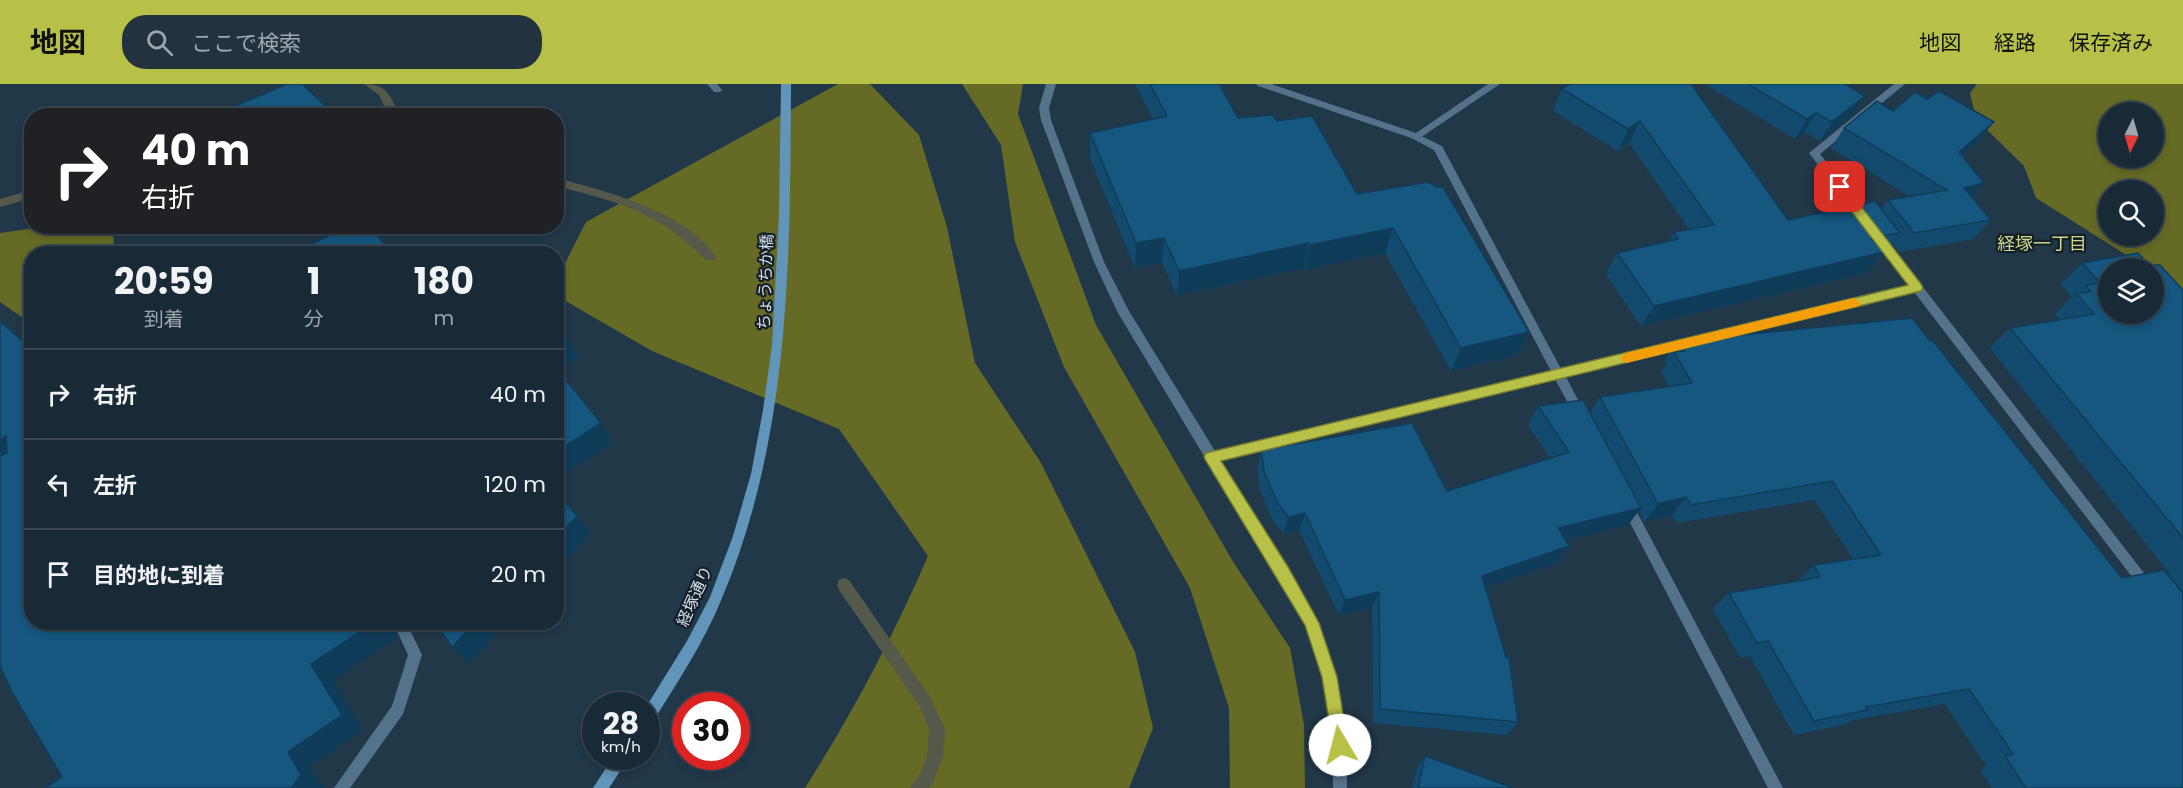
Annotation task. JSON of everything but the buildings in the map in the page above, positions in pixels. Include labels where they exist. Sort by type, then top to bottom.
[{"type":"main road","name":"ちょうちか橋","points":[[757,479],[773,392],[780,322],[786,84]]},
{"type":"main road","name":"経塚通り","points":[[660,697],[691,647],[716,597],[757,479]]},
{"type":"main road","points":[[600,788],[613,770]]},
{"type":"street","points":[[1051,84],[1044,108],[1046,120],[1100,262],[1124,313],[1283,571],[1312,623],[1330,677],[1340,745],[1340,788]]},
{"type":"street","points":[[1261,84],[1417,137],[1438,148],[1586,428]]},
{"type":"street","points":[[1417,137],[1495,84]]},
{"type":"street","points":[[1900,84],[1814,153],[2154,595]]},
{"type":"street","points":[[1211,457],[1917,288]]},
{"type":"street","points":[[1620,491],[1776,788]]},
{"type":"street","points":[[341,788],[398,709],[415,655],[403,630]]},
{"type":"green space","points":[[838,84],[870,84],[919,135],[947,227],[975,363],[1041,463],[1135,652],[1153,728],[1129,788],[805,788],[871,675],[928,556],[839,429],[652,351],[564,300],[564,265],[586,222]]},
{"type":"green space","points":[[962,84],[1023,84],[1018,114],[1096,325],[1232,560],[1290,648],[1304,725],[1305,788],[1230,788],[1229,708],[1190,588],[1064,367],[1015,242],[1001,145]]},
{"type":"green space","points":[[1977,84],[2183,84],[2183,291],[2164,276],[2164,258],[2131,258],[2112,246],[2164,246],[2164,180],[2098,180],[2098,237],[2036,198],[2024,166],[1976,119],[1970,93]]},
{"type":"green space","points":[[24,230],[24,234],[113,234],[114,246],[24,246],[24,319],[0,302],[0,233]]},
{"type":"waterway","points":[[369,84],[383,93],[391,108]]},
{"type":"waterway","points":[[564,184],[611,197],[663,219],[688,236],[710,257]]},
{"type":"waterway","points":[[0,203],[24,196]]},
{"type":"waterway","points":[[844,585],[925,702],[937,729],[935,756],[927,777],[918,788]]},
{"type":"slow traffic","points":[[1626,358],[1854,303]]},
{"type":"district","name":"経塚一丁目","points":[[2042,244]]},
{"type":"route","points":[[1340,745],[1330,677],[1312,623],[1283,571],[1211,457],[1917,288],[1840,187]]}]
